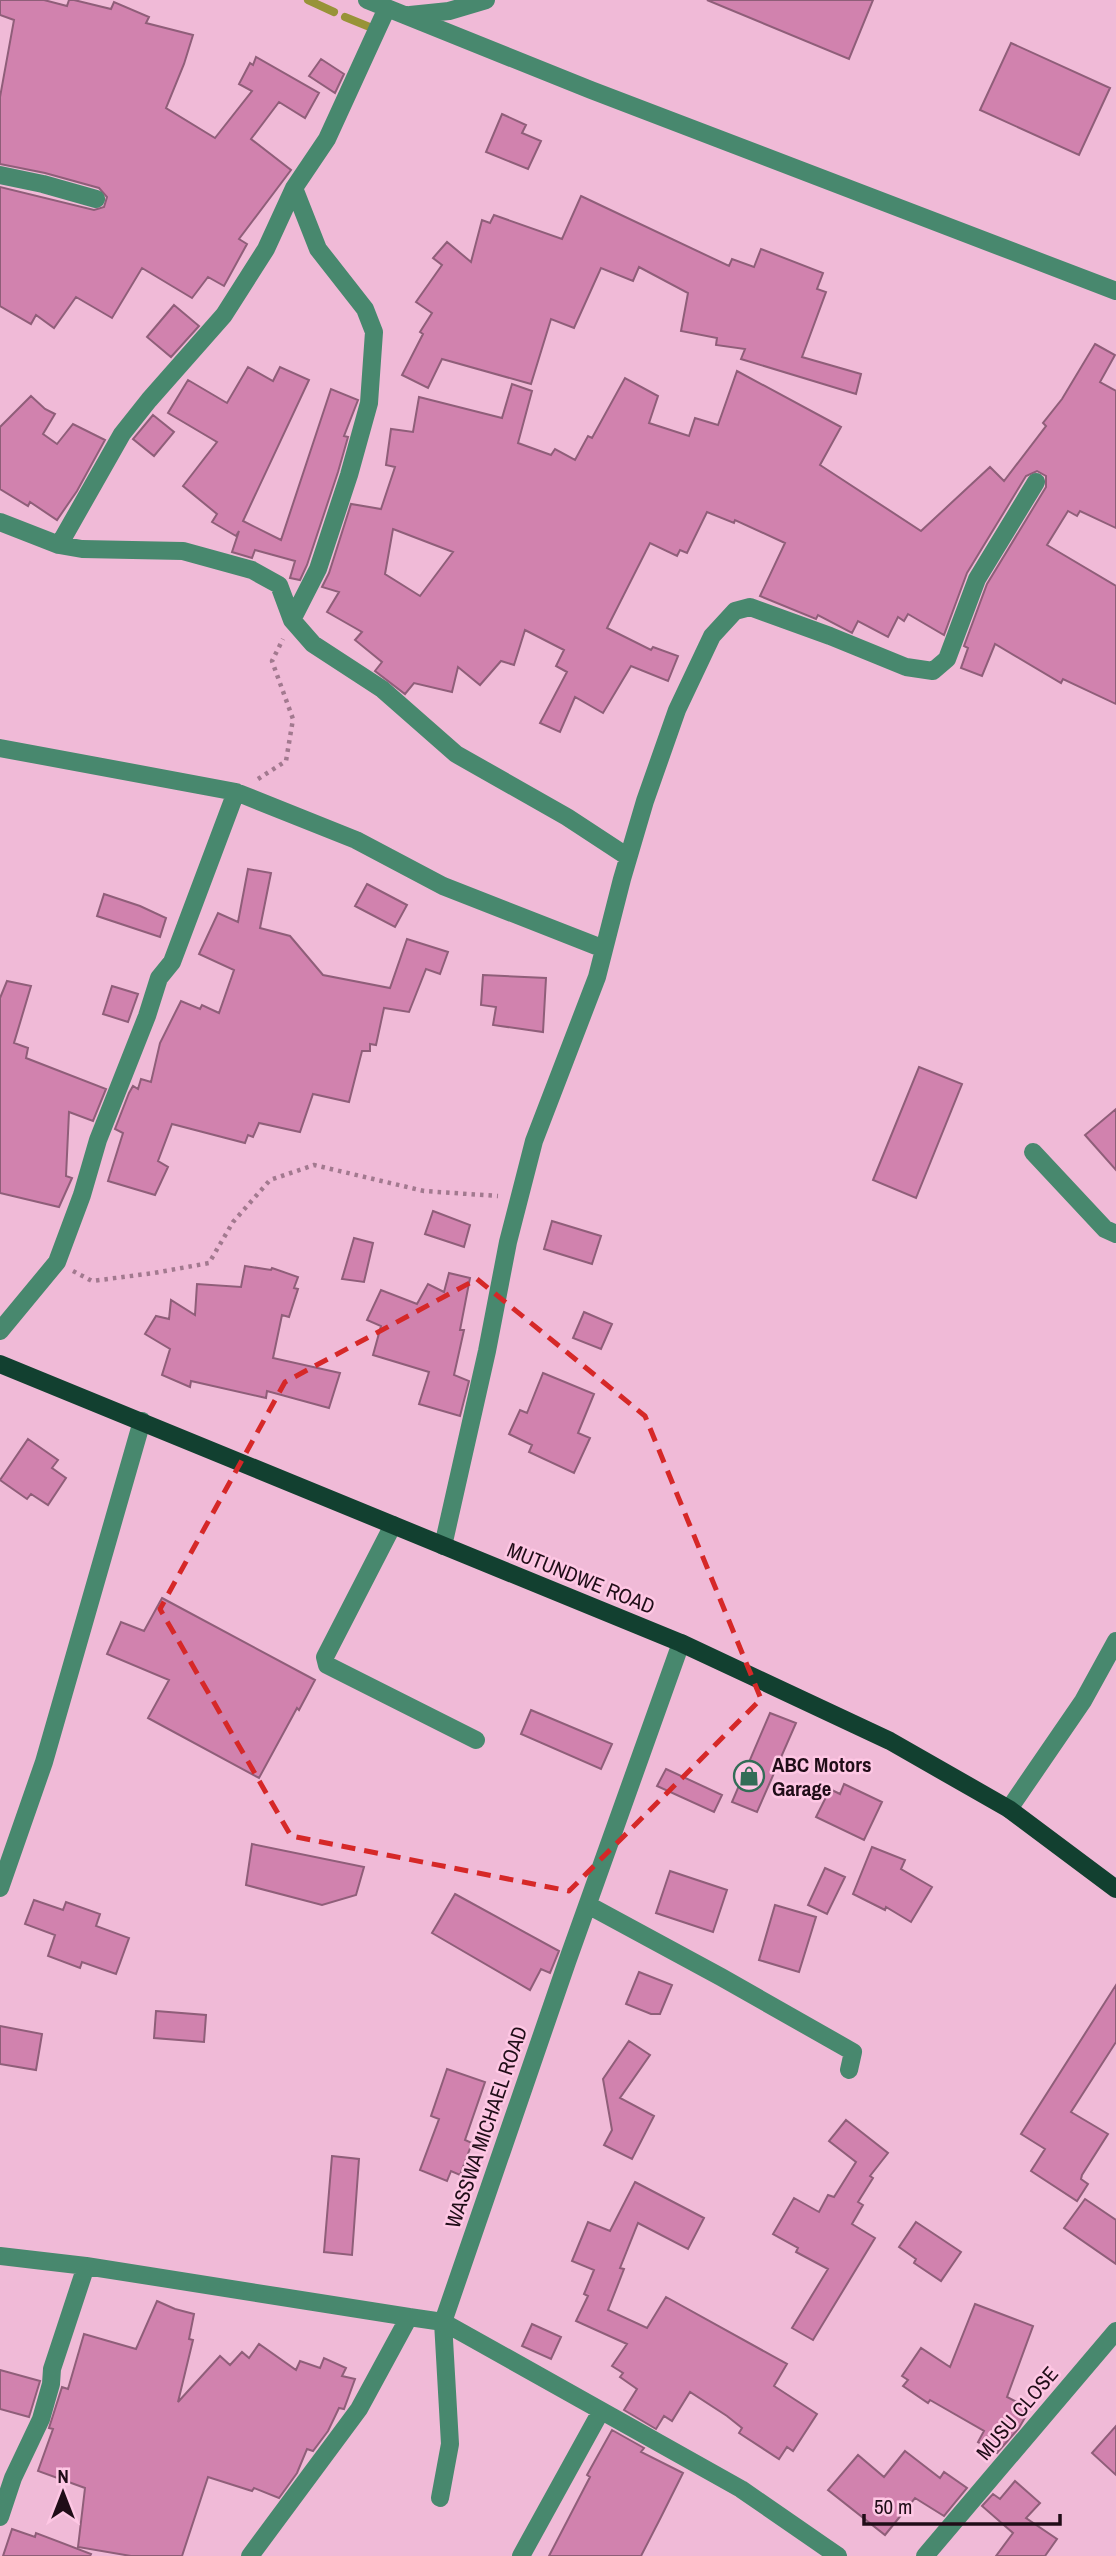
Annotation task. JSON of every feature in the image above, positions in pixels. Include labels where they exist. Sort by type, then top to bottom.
[{"type":"main road","name":"MUTUNDWE ROAD","points":[[0,1364],[681,1643],[890,1741],[1009,1809],[1116,1889]]},
{"type":"street","points":[[367,0],[592,90],[1116,291]]},
{"type":"street","points":[[406,16],[449,11],[486,0]]},
{"type":"street","points":[[58,545],[122,434],[224,315],[267,249],[294,188],[327,139],[387,8]]},
{"type":"street","points":[[0,176],[43,184],[96,199]]},
{"type":"street","points":[[292,620],[318,569],[349,475],[369,403],[374,332],[365,309],[318,249],[294,188]]},
{"type":"street","points":[[443,1546],[464,1461],[508,1242],[534,1141],[597,977],[628,857],[677,710],[712,636],[735,611],[750,607],[906,667],[933,671],[947,659],[977,579],[1036,482]]},
{"type":"street","points":[[0,522],[58,545],[82,549],[183,551],[252,570],[279,585],[292,620],[313,644],[382,690],[456,754],[566,817],[628,857]]},
{"type":"street","points":[[0,748],[236,792],[356,841],[443,886],[604,949]]},
{"type":"street","points":[[0,1331],[57,1262],[82,1195],[98,1140],[147,1016],[159,978],[172,962],[236,792]]},
{"type":"street","points":[[1034,1152],[1105,1229],[1116,1234]]},
{"type":"street","points":[[0,1888],[44,1762],[142,1422]]},
{"type":"street","points":[[393,1525],[326,1657],[327,1665],[476,1740]]},
{"type":"street","points":[[1009,1809],[1083,1701],[1116,1641]]},
{"type":"street","name":"WASSWA MICHAEL ROAD","points":[[443,2322],[681,1643]]},
{"type":"street","points":[[587,1905],[853,2052],[849,2070]]},
{"type":"street","points":[[0,2256],[86,2266],[443,2322],[741,2489],[838,2556]]},
{"type":"street","points":[[0,2517],[13,2478],[41,2419],[52,2370],[86,2266]]},
{"type":"street","points":[[250,2556],[359,2409],[409,2317]]},
{"type":"street","points":[[440,2498],[450,2444],[443,2322]]},
{"type":"street","name":"MUSU CLOSE","points":[[925,2556],[1116,2330]]},
{"type":"street","points":[[520,2556],[601,2411]]},
{"type":"path","points":[[236,792],[286,761],[293,719],[272,661],[292,620]]},
{"type":"path","points":[[57,1262],[92,1281],[209,1263],[233,1222],[270,1180],[314,1165],[424,1191],[519,1198]]},
{"type":"highlighted area","points":[[477,1279],[645,1416],[761,1699],[569,1891],[291,1836],[160,1609],[285,1382]]},
{"type":"building","points":[[0,0],[44,0],[67,6],[69,0],[74,0],[111,9],[114,2],[149,17],[146,23],[193,35],[166,108],[215,138],[252,91],[239,84],[256,57],[319,93],[305,118],[279,102],[251,139],[291,170],[239,239],[247,244],[224,286],[208,277],[192,298],[142,268],[112,318],[76,297],[54,328],[36,315],[31,324],[0,306],[0,187],[94,210],[104,207],[107,197],[99,188],[0,164],[0,97],[14,20],[0,15]]},
{"type":"building","points":[[707,0],[873,0],[849,59]]},
{"type":"building","points":[[1011,43],[1110,88],[1079,155],[980,110]]},
{"type":"building","points":[[321,59],[344,74],[335,93],[309,76]]},
{"type":"building","points":[[502,114],[526,125],[522,133],[541,141],[528,169],[486,152]]},
{"type":"building","points":[[581,196],[729,266],[732,259],[754,267],[761,249],[823,273],[817,289],[826,292],[802,357],[861,374],[856,394],[741,359],[745,349],[716,345],[717,338],[681,331],[688,293],[639,267],[633,281],[601,268],[574,328],[551,319],[531,384],[442,359],[428,388],[402,375],[423,334],[420,332],[432,313],[416,302],[442,265],[433,258],[447,242],[471,262],[482,220],[490,223],[494,215],[562,239]]},
{"type":"building","points":[[174,305],[199,326],[171,357],[147,337]]},
{"type":"building","points":[[1095,344],[1115,355],[1100,382],[1116,391],[1116,528],[1080,511],[1077,516],[1068,511],[1047,545],[1116,586],[1116,704],[1063,679],[1061,683],[995,644],[982,676],[961,668],[968,648],[964,646],[987,584],[1046,487],[1046,476],[1037,471],[1026,476],[967,573],[944,635],[908,614],[904,621],[898,617],[888,637],[858,621],[852,633],[818,615],[816,619],[760,596],[785,543],[735,520],[734,523],[707,512],[687,553],[680,550],[677,556],[650,543],[607,628],[651,650],[653,647],[678,656],[668,681],[631,666],[603,713],[575,697],[560,732],[540,723],[567,672],[556,666],[564,650],[525,630],[514,665],[501,661],[480,685],[458,667],[452,692],[414,683],[405,694],[375,671],[382,662],[355,640],[362,632],[327,612],[339,592],[322,587],[351,504],[381,509],[395,467],[386,465],[391,429],[413,432],[419,397],[502,418],[512,384],[532,391],[518,443],[551,455],[555,449],[575,460],[588,436],[592,438],[625,378],[658,396],[649,423],[689,436],[695,418],[718,425],[737,371],[841,427],[820,465],[921,531],[990,467],[1004,481],[1046,426],[1043,423],[1062,399]],"holes":[[[393,529],[453,552],[420,596],[385,574]]]},
{"type":"building","points":[[248,367],[273,381],[280,367],[309,380],[243,521],[281,540],[331,389],[358,400],[344,436],[348,437],[338,472],[300,580],[290,578],[295,561],[255,550],[252,558],[232,552],[239,531],[236,536],[212,522],[217,514],[183,486],[217,442],[168,413],[188,380],[227,403]]},
{"type":"building","points":[[31,396],[55,414],[43,434],[57,444],[73,424],[105,440],[77,491],[57,520],[30,502],[28,506],[0,489],[0,427]]},
{"type":"building","points":[[153,415],[174,432],[154,456],[133,439]]},
{"type":"building","points":[[248,869],[271,873],[260,928],[290,936],[323,975],[390,988],[407,939],[448,952],[440,974],[426,969],[409,1012],[384,1008],[376,1045],[370,1044],[370,1051],[362,1051],[349,1102],[313,1094],[300,1132],[259,1123],[253,1137],[248,1135],[245,1143],[172,1124],[158,1161],[168,1167],[155,1195],[108,1181],[123,1133],[115,1129],[129,1093],[133,1086],[138,1089],[141,1079],[151,1082],[160,1043],[181,1001],[200,1009],[202,1005],[219,1013],[234,970],[199,954],[218,913],[238,922]]},
{"type":"building","points":[[367,884],[407,905],[395,927],[355,906]]},
{"type":"building","points":[[104,894],[166,918],[160,937],[97,916]]},
{"type":"building","points":[[483,975],[546,978],[543,1032],[493,1025],[496,1007],[481,1005]]},
{"type":"building","points":[[7,981],[31,986],[14,1043],[28,1048],[26,1058],[106,1089],[93,1121],[69,1112],[66,1176],[72,1178],[59,1207],[0,1193],[0,998]]},
{"type":"building","points":[[112,986],[138,994],[128,1022],[103,1014]]},
{"type":"building","points":[[919,1067],[962,1084],[916,1198],[873,1180]]},
{"type":"building","points":[[1116,1109],[1116,1170],[1085,1135]]},
{"type":"building","points":[[433,1211],[470,1225],[464,1247],[425,1234]]},
{"type":"building","points":[[552,1221],[601,1236],[592,1264],[544,1249]]},
{"type":"building","points":[[354,1238],[373,1243],[364,1282],[342,1279]]},
{"type":"building","points":[[245,1266],[272,1268],[298,1277],[294,1288],[298,1289],[289,1317],[282,1315],[273,1358],[340,1373],[329,1408],[267,1391],[266,1398],[191,1381],[190,1387],[162,1375],[170,1349],[145,1334],[156,1316],[169,1319],[171,1300],[195,1315],[197,1284],[241,1287]]},
{"type":"building","points":[[449,1273],[470,1278],[460,1330],[464,1330],[454,1375],[469,1381],[460,1416],[419,1404],[429,1372],[373,1355],[381,1326],[367,1320],[381,1290],[417,1304],[428,1284],[444,1292]]},
{"type":"building","points":[[584,1312],[612,1324],[601,1349],[573,1338]]},
{"type":"building","points":[[543,1373],[594,1394],[578,1433],[590,1438],[574,1473],[529,1452],[532,1445],[509,1434],[520,1410],[527,1413]]},
{"type":"building","points":[[28,1439],[58,1460],[52,1468],[66,1478],[48,1505],[31,1494],[27,1499],[0,1480]]},
{"type":"building","points":[[162,1598],[315,1680],[259,1778],[148,1718],[169,1680],[107,1654],[121,1622],[144,1631]]},
{"type":"building","points":[[531,1710],[612,1744],[601,1769],[521,1734]]},
{"type":"building","points":[[770,1713],[796,1723],[757,1812],[732,1802]]},
{"type":"building","points":[[666,1769],[722,1795],[714,1812],[657,1786]]},
{"type":"building","points":[[844,1784],[882,1802],[864,1840],[816,1817],[830,1789],[840,1794]]},
{"type":"building","points":[[252,1844],[364,1867],[356,1895],[322,1905],[246,1885]]},
{"type":"building","points":[[872,1847],[905,1860],[901,1869],[932,1887],[911,1922],[886,1907],[885,1910],[853,1894]]},
{"type":"building","points":[[825,1868],[845,1877],[827,1914],[808,1905]]},
{"type":"building","points":[[670,1871],[727,1890],[713,1932],[656,1913]]},
{"type":"building","points":[[455,1894],[559,1951],[550,1973],[541,1969],[530,1990],[432,1933]]},
{"type":"building","points":[[34,1900],[63,1910],[66,1902],[100,1914],[96,1926],[129,1938],[116,1974],[82,1962],[80,1968],[48,1956],[55,1935],[25,1924]]},
{"type":"building","points":[[775,1905],[816,1917],[799,1972],[759,1960]]},
{"type":"building","points":[[639,1972],[672,1985],[660,2014],[651,2014],[626,2004]]},
{"type":"building","points":[[1116,1985],[1116,2042],[1071,2112],[1108,2134],[1082,2175],[1081,2179],[1088,2184],[1077,2201],[1031,2171],[1045,2149],[1021,2134]]},
{"type":"building","points":[[156,2011],[206,2015],[204,2042],[154,2038]]},
{"type":"building","points":[[0,2026],[42,2034],[36,2070],[0,2064]]},
{"type":"building","points":[[629,2041],[650,2055],[620,2098],[654,2116],[632,2159],[604,2145],[612,2130],[603,2079]]},
{"type":"building","points":[[447,2069],[485,2082],[465,2140],[472,2143],[460,2175],[451,2171],[447,2181],[420,2170],[439,2119],[431,2116]]},
{"type":"building","points":[[846,2120],[888,2153],[870,2176],[873,2178],[858,2202],[863,2205],[852,2224],[875,2238],[813,2340],[792,2328],[828,2269],[796,2252],[798,2248],[773,2234],[794,2198],[819,2212],[828,2195],[834,2197],[856,2162],[829,2141]]},
{"type":"building","points":[[332,2156],[359,2159],[352,2255],[324,2252]]},
{"type":"building","points":[[635,2182],[704,2218],[688,2249],[638,2223],[620,2268],[624,2269],[608,2310],[647,2328],[666,2297],[787,2364],[774,2386],[817,2414],[793,2451],[787,2447],[779,2459],[739,2433],[742,2428],[690,2392],[672,2421],[664,2416],[656,2429],[624,2410],[637,2389],[620,2377],[623,2373],[612,2366],[627,2344],[576,2321],[588,2296],[584,2294],[594,2270],[572,2261],[588,2222],[610,2231]]},
{"type":"building","points":[[1085,2199],[1116,2220],[1116,2264],[1064,2228]]},
{"type":"building","points":[[916,2222],[961,2252],[941,2281],[914,2263],[916,2259],[899,2247]]},
{"type":"building","points":[[157,2301],[194,2314],[189,2339],[193,2340],[178,2402],[220,2356],[230,2365],[242,2352],[249,2358],[259,2344],[296,2370],[300,2361],[320,2368],[324,2358],[346,2368],[342,2376],[355,2379],[344,2409],[339,2408],[328,2431],[313,2451],[307,2449],[297,2473],[279,2498],[254,2488],[252,2491],[208,2477],[182,2556],[131,2556],[78,2547],[85,2488],[38,2471],[53,2429],[49,2428],[62,2387],[68,2389],[84,2334],[136,2349]]},
{"type":"building","points":[[975,2304],[1033,2326],[1007,2397],[1030,2409],[1019,2428],[997,2453],[978,2442],[984,2431],[930,2400],[928,2403],[903,2386],[908,2380],[902,2376],[921,2348],[950,2367]]},
{"type":"building","points":[[532,2324],[561,2337],[551,2359],[522,2346]]},
{"type":"building","points":[[0,2370],[40,2381],[29,2417],[0,2409]]},
{"type":"building","points":[[1116,2426],[1116,2475],[1092,2453]]},
{"type":"building","points":[[612,2430],[644,2448],[641,2452],[683,2473],[661,2517],[641,2556],[549,2556],[590,2477],[587,2475]]},
{"type":"building","points":[[905,2451],[940,2478],[944,2472],[967,2488],[944,2516],[915,2498],[885,2535],[828,2490],[858,2455],[884,2477]]},
{"type":"building","points":[[1015,2481],[1040,2503],[1026,2518],[1057,2539],[1045,2556],[996,2556],[1013,2533],[982,2506],[993,2494],[1000,2499]]},
{"type":"building","points":[[12,2529],[35,2537],[36,2533],[91,2554],[3,2556]]},
{"type":"waterway","points":[[308,0],[334,12]]},
{"type":"waterway","points":[[345,17],[377,30]]},
{"type":"place","name":"ABC Motors Garage","points":[[749,1776]]}]
